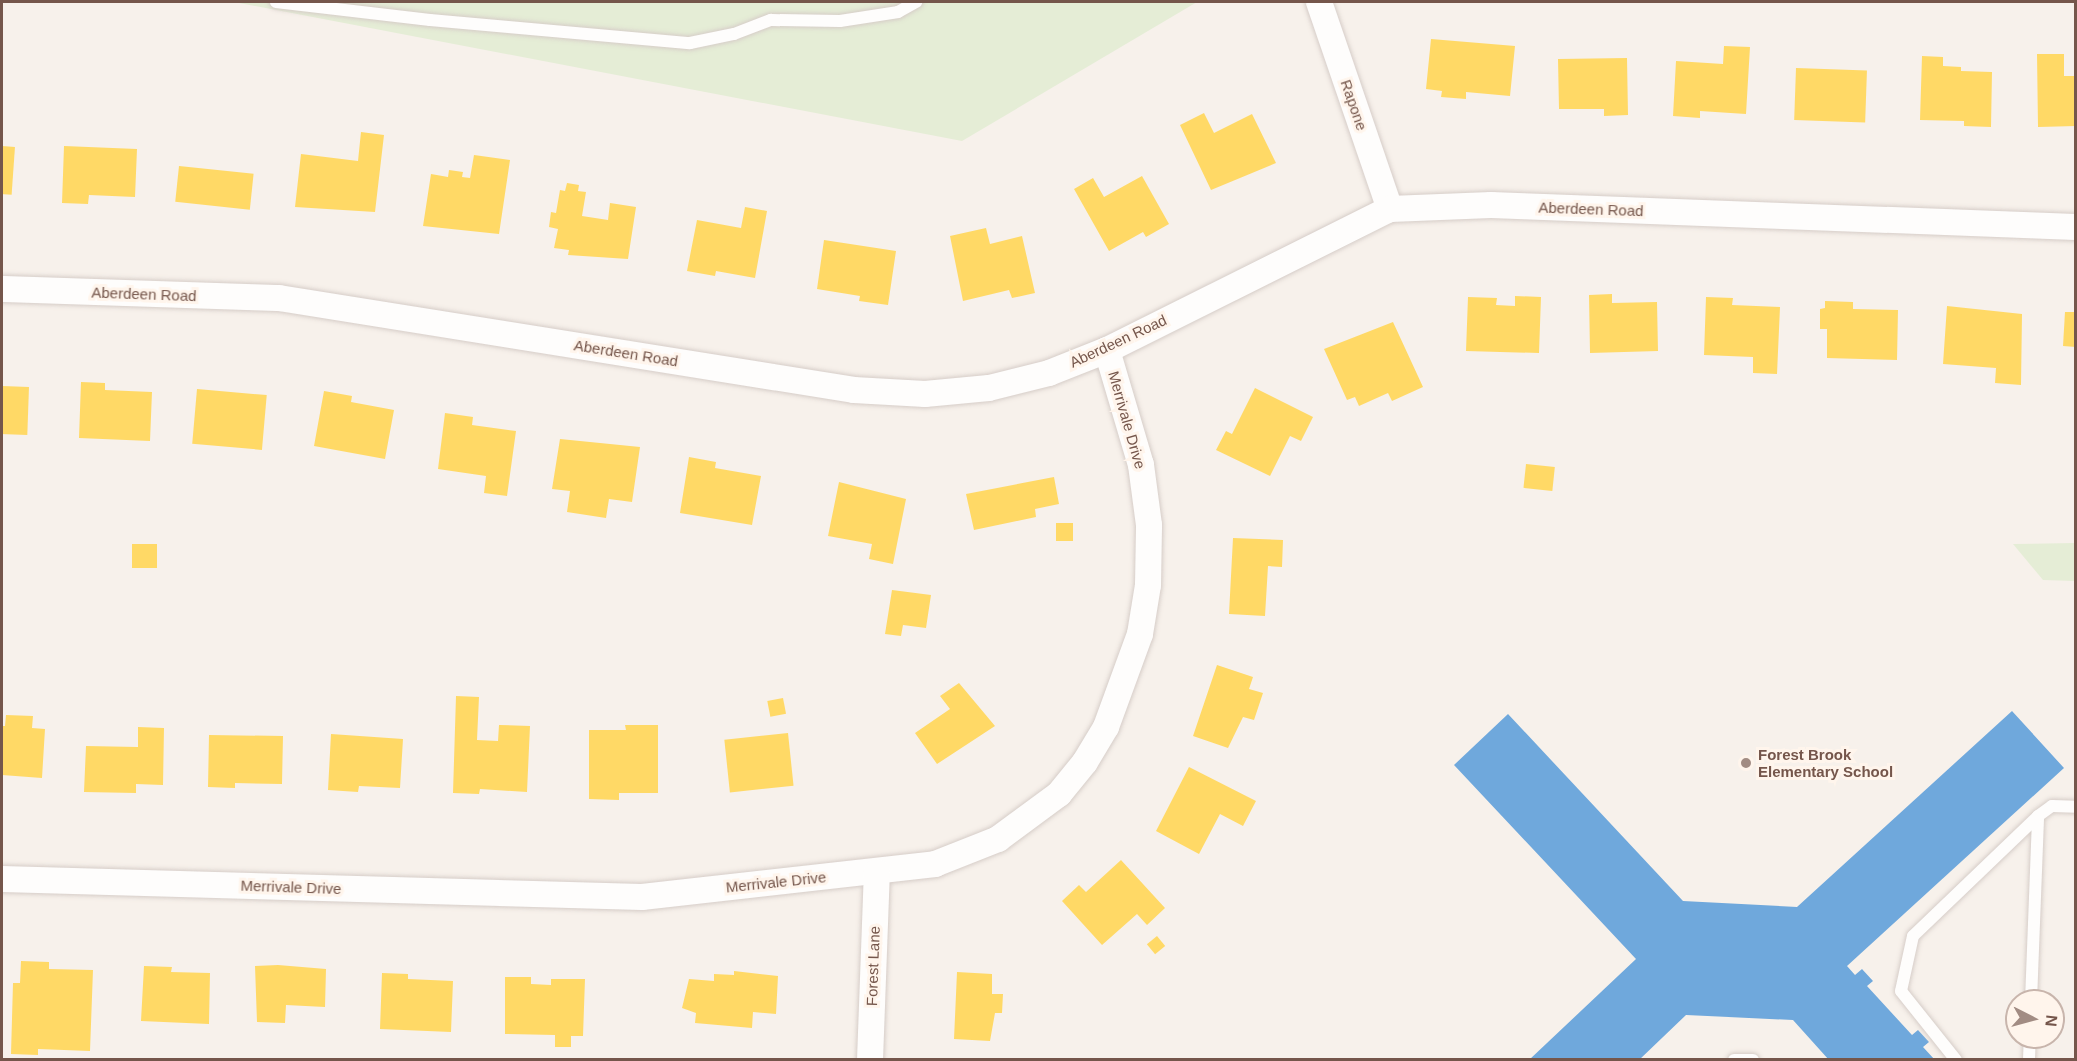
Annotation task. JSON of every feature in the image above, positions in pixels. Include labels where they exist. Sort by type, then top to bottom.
[{"type":"street","name":"Rapone","points":[[1319,2],[1390,209]]},
{"type":"street","name":"Aberdeen Road","points":[[2,289],[279,298],[854,390],[925,394],[989,388],[1049,373],[1107,350],[1390,209],[1491,205],[2076,227]]},
{"type":"street","name":"Merrivale Drive","points":[[2,879],[642,897],[935,864],[998,839],[1059,794],[1085,762],[1106,727],[1140,634],[1149,585],[1149,525],[1141,465],[1107,350]]},
{"type":"street","name":"Forest Lane","points":[[870,1059],[877,872]]},
{"type":"lane","points":[[276,2],[430,20],[690,43],[734,34],[771,20],[840,21],[898,12],[916,2]]},
{"type":"lane","points":[[1956,1059],[1901,991],[1913,936],[2038,816],[2052,806],[2076,807]]},
{"type":"lane","points":[[2031,989],[2038,816]]},
{"type":"lane","points":[[1734,1059],[1753,1059]]},
{"type":"green space","points":[[234,2],[1197,2],[962,141]]},
{"type":"green space","points":[[2075,543],[2075,581],[2043,580],[2013,544]]},
{"type":"building: Homes","points":[[1431,39],[1515,46],[1510,96],[1466,92],[1466,99],[1441,97],[1442,91],[1426,89]]},
{"type":"building: Homes","points":[[1724,46],[1750,47],[1746,114],[1700,111],[1700,118],[1673,116],[1676,61],[1723,64]]},
{"type":"building: Homes","points":[[2037,54],[2064,54],[2064,76],[2076,76],[2076,126],[2038,127]]},
{"type":"building: Homes","points":[[1922,56],[1943,57],[1943,66],[1961,67],[1961,71],[1992,72],[1991,127],[1964,126],[1964,121],[1920,120]]},
{"type":"building: Homes","points":[[1627,58],[1628,115],[1604,116],[1604,109],[1559,109],[1558,59]]},
{"type":"building: Homes","points":[[1796,68],[1867,70],[1865,122],[1794,120]]},
{"type":"building: Homes","points":[[1204,113],[1214,133],[1252,114],[1276,163],[1211,190],[1180,125]]},
{"type":"building: Homes","points":[[361,132],[384,135],[375,212],[295,207],[301,154],[358,161]]},
{"type":"building: Homes","points":[[2,146],[15,147],[12,195],[2,194]]},
{"type":"building: Homes","points":[[64,146],[137,149],[135,197],[89,195],[88,204],[62,203]]},
{"type":"building: Homes","points":[[474,155],[510,160],[499,234],[423,226],[431,174],[448,177],[449,170],[463,172],[462,177],[470,178]]},
{"type":"building: Homes","points":[[179,166],[254,174],[250,210],[175,202]]},
{"type":"building: Homes","points":[[1142,176],[1169,224],[1146,237],[1143,232],[1109,251],[1074,189],[1093,178],[1104,197]]},
{"type":"building: Homes","points":[[567,183],[579,185],[578,191],[586,192],[582,216],[608,220],[610,203],[636,207],[628,259],[568,255],[569,250],[554,248],[558,229],[549,227],[551,212],[556,213],[560,190],[565,191]]},
{"type":"building: Homes","points":[[745,207],[767,211],[755,278],[716,271],[715,276],[687,271],[697,220],[741,228]]},
{"type":"building: Homes","points":[[986,228],[990,244],[1022,236],[1035,293],[1012,298],[1009,290],[963,301],[950,236]]},
{"type":"building: Homes","points":[[824,240],[896,251],[888,305],[859,301],[860,296],[817,289]]},
{"type":"building: Homes","points":[[1612,294],[1612,303],[1657,302],[1658,351],[1590,353],[1589,295]]},
{"type":"building: Homes","points":[[1515,296],[1541,297],[1539,353],[1466,351],[1468,297],[1497,298],[1496,305],[1515,306]]},
{"type":"building: Homes","points":[[1706,297],[1733,298],[1732,305],[1780,307],[1777,374],[1753,373],[1753,357],[1704,355]]},
{"type":"building: Homes","points":[[1825,301],[1853,302],[1853,309],[1898,310],[1897,360],[1827,358],[1827,329],[1820,329],[1820,309],[1825,308]]},
{"type":"building: Homes","points":[[1947,306],[2022,314],[2021,385],[1995,383],[1996,368],[1943,364]]},
{"type":"building: Homes","points":[[2065,312],[2076,312],[2076,347],[2063,346]]},
{"type":"building: Homes","points":[[1393,322],[1423,387],[1392,401],[1388,393],[1359,406],[1355,397],[1347,400],[1324,349]]},
{"type":"building: Homes","points":[[81,382],[105,383],[105,390],[152,392],[150,441],[79,438]]},
{"type":"building: Homes","points":[[2,386],[29,387],[27,435],[2,434]]},
{"type":"building: Homes","points":[[1255,388],[1313,417],[1301,441],[1290,436],[1270,476],[1216,450],[1226,431],[1232,434]]},
{"type":"building: Homes","points":[[197,389],[267,395],[262,450],[192,444]]},
{"type":"building: Homes","points":[[324,391],[352,396],[351,402],[394,410],[385,459],[314,446]]},
{"type":"building: Homes","points":[[445,413],[473,417],[472,425],[516,431],[507,496],[484,493],[486,476],[438,469]]},
{"type":"building: Homes","points":[[560,439],[640,447],[632,502],[609,499],[606,518],[567,512],[570,491],[552,489]]},
{"type":"building: Homes","points":[[689,457],[716,462],[715,468],[761,476],[752,525],[680,513]]},
{"type":"building: Homes","points":[[1526,464],[1555,467],[1552,491],[1523,488]]},
{"type":"building: Homes","points":[[1054,477],[1059,504],[1035,509],[1036,517],[974,530],[966,494]]},
{"type":"building: Homes","points":[[839,482],[906,499],[893,564],[869,559],[872,544],[828,536]]},
{"type":"building: Homes","points":[[1056,523],[1073,523],[1073,541],[1056,541]]},
{"type":"building: Homes","points":[[1233,538],[1283,540],[1282,567],[1268,566],[1265,616],[1229,614]]},
{"type":"building: Homes","points":[[132,544],[157,544],[157,568],[132,568]]},
{"type":"building: Homes","points":[[892,590],[931,595],[926,628],[903,625],[901,636],[885,634]]},
{"type":"building: Homes","points":[[1217,665],[1253,677],[1249,689],[1263,693],[1254,720],[1243,717],[1228,748],[1193,736]]},
{"type":"building: Homes","points":[[959,683],[995,726],[937,764],[915,733],[950,709],[940,696]]},
{"type":"building: Homes","points":[[456,696],[479,697],[477,740],[498,741],[499,725],[530,726],[527,792],[480,789],[479,794],[453,793]]},
{"type":"building: Homes","points":[[783,698],[786,714],[770,717],[767,701]]},
{"type":"building: Homes","points":[[6,715],[33,716],[32,728],[45,729],[42,778],[2,775],[2,726],[5,726]]},
{"type":"building: Homes","points":[[625,725],[658,725],[658,793],[619,793],[619,800],[589,799],[589,730],[626,730]]},
{"type":"building: Homes","points":[[138,727],[164,728],[163,785],[136,784],[136,793],[84,792],[86,746],[138,747]]},
{"type":"building: Homes","points":[[788,733],[794,786],[730,792],[724,740]]},
{"type":"building: Homes","points":[[331,734],[403,739],[400,788],[359,786],[358,792],[328,790]]},
{"type":"building: Homes","points":[[209,735],[283,736],[282,784],[235,783],[235,788],[208,787]]},
{"type":"building: Homes","points":[[1189,767],[1256,801],[1243,826],[1220,814],[1199,854],[1156,831]]},
{"type":"building: Homes","points":[[1121,860],[1165,908],[1147,925],[1137,914],[1102,945],[1062,901],[1079,885],[1086,892]]},
{"type":"building: Homes","points":[[1157,936],[1165,946],[1155,954],[1147,944]]},
{"type":"building: Homes","points":[[21,961],[49,962],[49,969],[93,970],[90,1051],[38,1049],[38,1055],[11,1054],[13,983],[20,983]]},
{"type":"building: Homes","points":[[278,965],[326,969],[325,1007],[286,1005],[285,1023],[257,1022],[255,966]]},
{"type":"building: Homes","points":[[144,966],[172,967],[171,972],[210,973],[209,1024],[141,1021]]},
{"type":"building: Homes","points":[[734,971],[778,976],[776,1014],[753,1012],[752,1028],[695,1023],[696,1013],[682,1008],[689,979],[714,981],[714,974],[734,975]]},
{"type":"building: Homes","points":[[957,972],[992,974],[992,994],[1003,994],[1002,1013],[995,1013],[990,1041],[954,1039]]},
{"type":"building: Homes","points":[[382,973],[408,974],[408,979],[453,981],[451,1032],[380,1029]]},
{"type":"building: Homes","points":[[505,977],[531,977],[531,984],[551,985],[551,979],[585,979],[583,1036],[571,1036],[571,1047],[555,1047],[555,1035],[505,1034]]},
{"type":"building: Schools","points":[[2012,711],[2064,768],[1847,966],[1855,975],[1862,969],[1873,981],[1867,986],[1912,1035],[1918,1030],[1929,1042],[1923,1047],[1935,1060],[1829,1060],[1793,1020],[1686,1015],[1639,1060],[1529,1060],[1636,959],[1454,765],[1508,714],[1683,901],[1797,907]]},
{"type":"place","name":"Forest Brook Elementary School","points":[[1746,763]]}]
